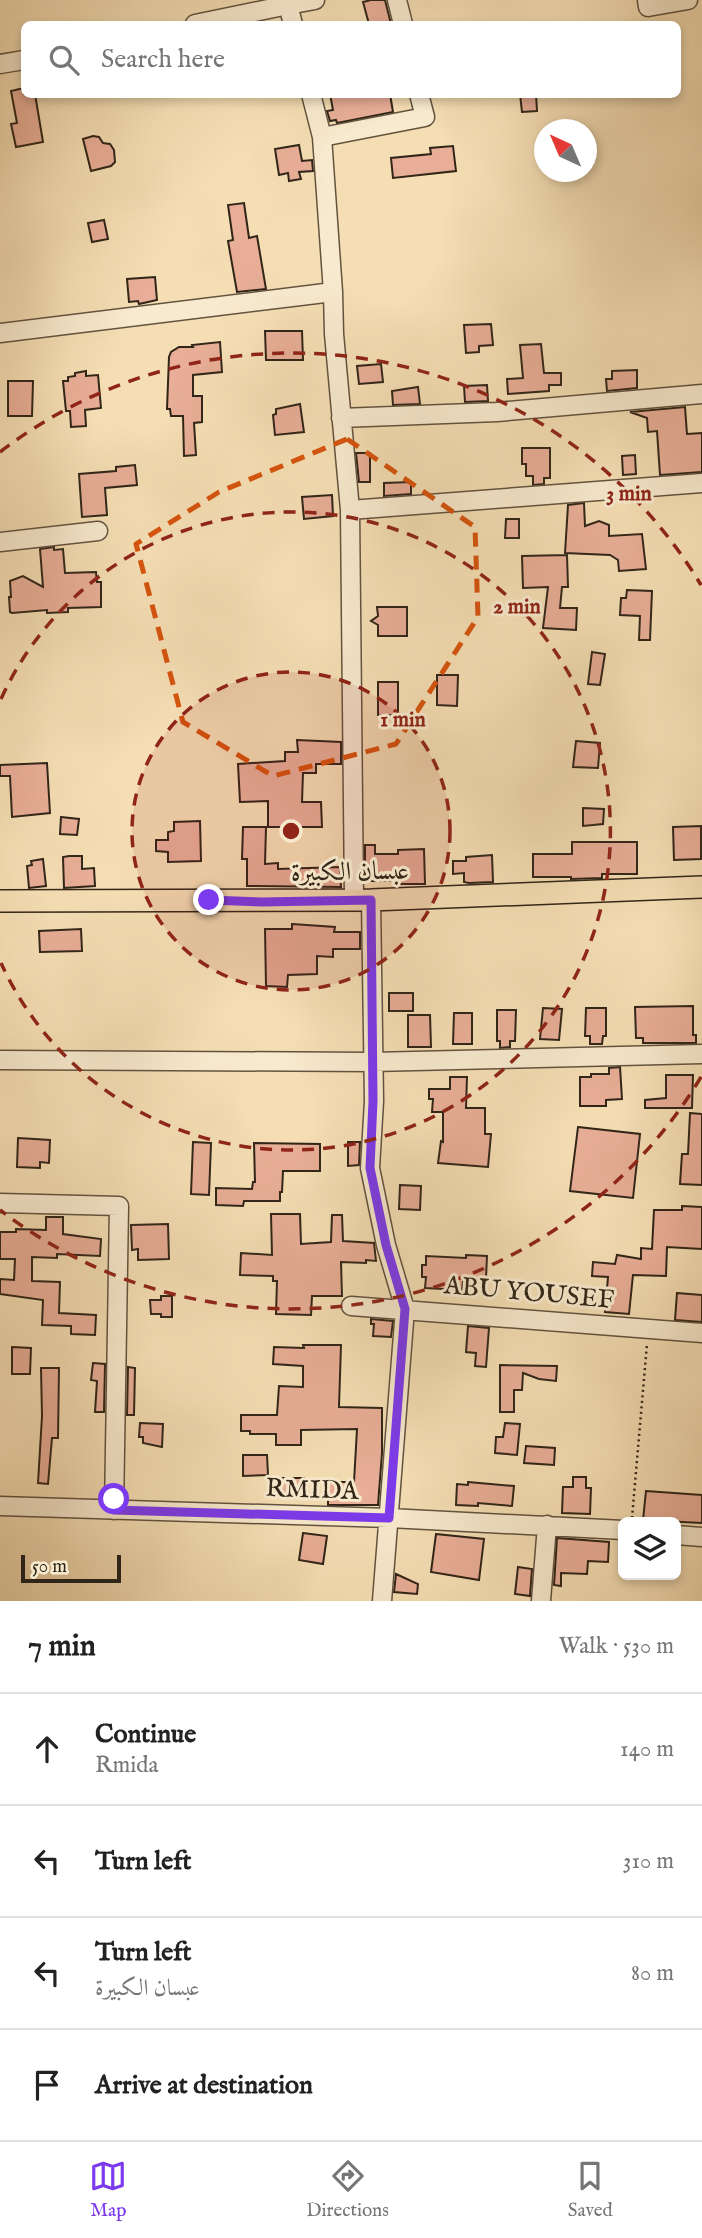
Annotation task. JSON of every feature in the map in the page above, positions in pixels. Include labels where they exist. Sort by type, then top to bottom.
[{"type":"main road","name":"عبسان الكبيرة","points":[[0,901],[363,900],[702,887]]},
{"type":"street","points":[[210,21],[315,0]]},
{"type":"street","points":[[397,0],[402,21]]},
{"type":"street","points":[[647,0],[648,7],[688,0]]},
{"type":"street","points":[[288,5],[292,21]]},
{"type":"street","points":[[0,64],[21,60]]},
{"type":"street","points":[[312,98],[322,137],[334,334],[350,510],[363,900],[372,1062],[370,1168],[386,1245],[405,1309],[382,1601]]},
{"type":"street","points":[[322,137],[425,117],[420,98]]},
{"type":"street","points":[[0,333],[332,292]]},
{"type":"street","points":[[341,418],[497,412],[702,394]]},
{"type":"street","points":[[350,510],[702,483]]},
{"type":"street","points":[[0,542],[98,531]]},
{"type":"street","points":[[0,1060],[372,1062],[702,1054]]},
{"type":"street","points":[[0,1203],[119,1206],[114,1510]]},
{"type":"street","name":"ABU YOUSEF","points":[[351,1306],[702,1333]]},
{"type":"street","name":"RMIDA","points":[[0,1506],[389,1518],[618,1530]]},
{"type":"street","points":[[541,1601],[547,1525]]},
{"type":"street","points":[[681,1535],[702,1537]]},
{"type":"path","points":[[632,1517],[648,1330]]},
{"type":"highlighted area","points":[[347,439],[475,527],[478,617],[396,744],[273,776],[183,722],[136,544],[219,492]]},
{"type":"building","points":[[385,0],[390,21],[368,21],[363,2]]},
{"type":"building","points":[[21,89],[21,98],[36,98],[43,142],[16,147],[11,124],[17,123],[11,91]]},
{"type":"building","points":[[331,98],[391,98],[393,112],[337,123],[336,120],[330,121],[327,111],[333,110]]},
{"type":"building","points":[[520,98],[536,98],[537,111],[522,112]]},
{"type":"building","points":[[93,136],[110,144],[114,150],[115,162],[111,166],[91,171],[83,139]]},
{"type":"building","points":[[299,145],[302,161],[312,160],[313,171],[299,172],[301,179],[289,181],[288,173],[279,175],[275,149]]},
{"type":"building","points":[[453,146],[456,171],[393,178],[391,158],[431,154],[430,148]]},
{"type":"building","points":[[244,203],[249,238],[257,236],[266,289],[237,292],[228,241],[233,240],[228,205]]},
{"type":"building","points":[[104,220],[108,239],[92,242],[88,223]]},
{"type":"building","points":[[155,277],[157,300],[139,304],[138,301],[129,302],[127,279]]},
{"type":"building","points":[[491,324],[493,345],[479,346],[479,352],[466,353],[464,325]]},
{"type":"building","points":[[265,331],[302,331],[303,360],[266,360]]},
{"type":"building","points":[[220,342],[222,372],[193,375],[193,396],[202,396],[202,422],[194,423],[196,455],[184,456],[183,416],[171,416],[170,409],[167,409],[169,357],[171,352],[179,347]]},
{"type":"building","points":[[541,344],[544,373],[561,373],[561,385],[549,385],[549,391],[508,394],[507,379],[523,378],[520,345]]},
{"type":"building","points":[[381,364],[383,382],[359,384],[357,366]]},
{"type":"building","points":[[637,370],[637,388],[607,391],[606,379],[612,379],[612,371]]},
{"type":"building","points":[[86,371],[86,376],[98,375],[101,408],[85,410],[86,426],[71,427],[70,411],[66,411],[63,381],[68,381],[68,377],[75,376],[75,373]]},
{"type":"building","points":[[8,381],[33,381],[32,416],[8,416]]},
{"type":"building","points":[[487,385],[488,401],[465,402],[464,386]]},
{"type":"building","points":[[418,387],[420,404],[393,405],[392,391]]},
{"type":"building","points":[[300,404],[304,432],[275,435],[273,415],[276,414],[276,409]]},
{"type":"building","points":[[685,407],[687,434],[702,433],[702,472],[660,475],[657,431],[648,432],[647,418],[630,412]]},
{"type":"building","points":[[522,448],[550,448],[550,478],[544,478],[544,484],[533,485],[533,476],[526,476],[526,464],[522,464]]},
{"type":"building","points":[[356,453],[370,453],[370,482],[359,482]]},
{"type":"building","points":[[635,455],[636,474],[623,475],[622,456]]},
{"type":"building","points":[[135,465],[137,485],[105,488],[107,515],[82,517],[79,474],[116,471],[116,467]]},
{"type":"building","points":[[411,482],[411,494],[384,496],[384,483]]},
{"type":"building","points":[[332,495],[333,516],[304,519],[302,497]]},
{"type":"building","points":[[584,503],[585,526],[599,521],[609,525],[609,536],[642,534],[646,569],[619,571],[618,560],[610,555],[565,553],[568,505]]},
{"type":"building","points":[[506,519],[519,519],[519,538],[505,538]]},
{"type":"building","points":[[54,547],[54,550],[63,549],[65,573],[96,572],[97,582],[101,582],[101,607],[68,608],[68,612],[10,612],[10,581],[23,576],[43,587],[40,549]]},
{"type":"building","points":[[567,555],[568,587],[562,587],[560,608],[577,608],[576,630],[543,628],[548,587],[523,588],[522,556]]},
{"type":"building","points":[[627,590],[652,591],[650,640],[639,640],[640,616],[620,615],[621,598],[626,598]]},
{"type":"building","points":[[377,607],[407,607],[407,636],[378,636],[378,625],[371,621],[378,616]]},
{"type":"building","points":[[592,652],[605,654],[600,685],[588,684]]},
{"type":"building","points":[[437,675],[458,675],[457,706],[437,705]]},
{"type":"building","points":[[378,682],[398,682],[398,715],[378,715]]},
{"type":"building","points":[[297,740],[341,742],[341,764],[316,764],[316,773],[303,773],[302,802],[321,802],[322,827],[268,827],[268,801],[240,802],[238,764],[285,761],[285,752],[298,752]]},
{"type":"building","points":[[576,741],[600,743],[598,768],[573,767]]},
{"type":"building","points":[[47,763],[50,813],[12,817],[10,776],[0,776],[0,765]]},
{"type":"building","points":[[583,808],[604,809],[603,824],[583,826]]},
{"type":"building","points":[[61,817],[79,819],[77,835],[60,834]]},
{"type":"building","points":[[200,821],[201,861],[168,862],[168,852],[156,851],[156,840],[168,840],[168,832],[174,831],[174,822]]},
{"type":"building","points":[[701,826],[701,859],[674,860],[673,827]]},
{"type":"building","points":[[243,827],[266,827],[265,864],[278,863],[278,869],[340,867],[341,887],[247,886],[247,859],[242,859]]},
{"type":"building","points":[[572,842],[637,842],[637,874],[602,874],[602,878],[571,879],[533,877],[533,854],[572,854]]},
{"type":"building","points":[[365,845],[375,845],[375,854],[398,854],[398,850],[424,849],[425,884],[365,881]]},
{"type":"building","points":[[492,855],[493,882],[464,882],[464,873],[453,874],[453,861]]},
{"type":"building","points":[[82,856],[82,869],[94,868],[95,886],[64,888],[63,857]]},
{"type":"building","points":[[43,859],[46,886],[29,888],[27,866],[32,865],[31,861]]},
{"type":"building","points":[[292,924],[335,927],[334,932],[360,932],[360,949],[333,949],[333,957],[317,956],[317,974],[288,975],[287,987],[266,986],[265,929],[292,929]]},
{"type":"building","points":[[81,929],[82,951],[40,952],[39,931]]},
{"type":"building","points":[[389,993],[413,993],[413,1011],[389,1011]]},
{"type":"building","points":[[693,1006],[693,1035],[696,1035],[696,1043],[643,1043],[643,1038],[636,1038],[635,1007]]},
{"type":"building","points":[[543,1008],[562,1009],[559,1040],[540,1039]]},
{"type":"building","points":[[586,1008],[606,1008],[606,1036],[603,1036],[602,1044],[590,1044],[590,1036],[585,1036]]},
{"type":"building","points":[[497,1010],[516,1010],[515,1041],[510,1041],[510,1047],[500,1048],[500,1041],[497,1041]]},
{"type":"building","points":[[454,1013],[472,1013],[472,1044],[453,1044]]},
{"type":"building","points":[[408,1015],[430,1015],[431,1047],[408,1047]]},
{"type":"building","points":[[620,1067],[622,1099],[606,1100],[606,1106],[580,1106],[580,1077],[609,1074],[609,1068]]},
{"type":"building","points":[[666,1075],[693,1075],[692,1108],[645,1108],[645,1100],[666,1098]]},
{"type":"building","points":[[450,1077],[467,1077],[466,1108],[485,1108],[485,1134],[491,1134],[488,1167],[438,1163],[441,1141],[443,1142],[443,1112],[432,1112],[433,1099],[429,1099],[429,1089],[450,1089]]},
{"type":"building","points":[[690,1113],[702,1114],[702,1185],[680,1184],[682,1154],[688,1154]]},
{"type":"building","points":[[578,1127],[640,1134],[633,1198],[570,1191]]},
{"type":"building","points":[[18,1138],[50,1140],[49,1163],[40,1162],[40,1168],[17,1167]]},
{"type":"building","points":[[193,1142],[211,1143],[209,1195],[191,1194]]},
{"type":"building","points":[[348,1142],[360,1142],[359,1165],[348,1166]]},
{"type":"building","points":[[254,1143],[320,1144],[320,1171],[283,1171],[280,1201],[244,1201],[243,1206],[216,1205],[216,1188],[252,1189],[255,1182]]},
{"type":"building","points":[[400,1185],[421,1186],[420,1210],[399,1209]]},
{"type":"building","points":[[682,1206],[702,1207],[702,1249],[667,1247],[666,1276],[633,1275],[629,1314],[605,1312],[608,1277],[592,1276],[593,1262],[615,1264],[617,1255],[641,1259],[641,1248],[652,1249],[654,1210],[682,1210]]},
{"type":"building","points":[[271,1214],[300,1214],[301,1244],[331,1242],[332,1215],[342,1215],[343,1241],[374,1243],[376,1261],[341,1262],[342,1296],[312,1296],[311,1315],[276,1314],[277,1281],[273,1281],[273,1276],[240,1275],[241,1253],[272,1255]]},
{"type":"building","points":[[46,1217],[63,1217],[63,1234],[101,1239],[100,1256],[57,1254],[57,1258],[32,1257],[32,1281],[60,1282],[59,1313],[96,1315],[95,1335],[71,1334],[71,1326],[42,1325],[43,1300],[0,1294],[0,1279],[14,1280],[15,1259],[0,1259],[0,1232],[16,1232],[16,1229],[46,1230]]},
{"type":"building","points":[[168,1224],[169,1259],[138,1260],[138,1249],[132,1250],[131,1225]]},
{"type":"building","points":[[466,1255],[487,1256],[486,1278],[479,1278],[478,1282],[463,1281],[462,1290],[425,1288],[426,1277],[422,1277],[422,1265],[426,1265],[426,1256],[466,1258]]},
{"type":"building","points":[[677,1293],[702,1295],[702,1322],[675,1320]]},
{"type":"building","points":[[161,1296],[172,1296],[172,1317],[151,1314],[150,1300],[161,1300]]},
{"type":"building","points":[[371,1319],[393,1321],[391,1337],[373,1336],[374,1324],[371,1324]]},
{"type":"building","points":[[468,1326],[489,1328],[486,1367],[475,1366],[476,1353],[466,1352]]},
{"type":"building","points":[[303,1345],[341,1345],[339,1407],[382,1408],[378,1505],[328,1505],[328,1482],[354,1482],[357,1429],[301,1430],[301,1445],[276,1445],[276,1434],[250,1434],[250,1431],[241,1431],[241,1415],[277,1415],[279,1386],[303,1387],[303,1366],[273,1364],[274,1347],[304,1348]]},
{"type":"building","points":[[12,1347],[31,1348],[30,1374],[12,1374]]},
{"type":"building","points":[[93,1363],[105,1364],[104,1412],[95,1412],[97,1381],[91,1380]]},
{"type":"building","points":[[500,1365],[557,1366],[556,1381],[523,1373],[522,1390],[514,1390],[514,1412],[500,1412]]},
{"type":"building","points":[[128,1367],[135,1368],[134,1415],[127,1415]]},
{"type":"building","points":[[41,1368],[59,1368],[58,1438],[52,1438],[48,1484],[38,1483],[42,1416]]},
{"type":"building","points":[[140,1423],[163,1424],[162,1447],[143,1443],[143,1437],[139,1437]]},
{"type":"building","points":[[505,1423],[520,1424],[517,1455],[495,1453],[496,1437],[503,1437]]},
{"type":"building","points":[[526,1446],[555,1448],[554,1465],[524,1463]]},
{"type":"building","points":[[243,1455],[267,1455],[268,1475],[243,1476]]},
{"type":"building","points":[[573,1477],[586,1477],[586,1488],[591,1488],[590,1514],[562,1513],[563,1487],[573,1487]]},
{"type":"building","points":[[275,1478],[304,1478],[304,1495],[275,1495]]},
{"type":"building","points":[[468,1482],[514,1486],[512,1506],[478,1503],[478,1506],[456,1505],[457,1484],[468,1485]]},
{"type":"building","points":[[646,1491],[702,1495],[702,1523],[681,1522],[681,1517],[643,1517]]},
{"type":"building","points":[[303,1533],[327,1536],[323,1564],[299,1560]]},
{"type":"building","points":[[436,1534],[484,1539],[479,1580],[431,1572]]},
{"type":"building","points":[[557,1538],[609,1542],[608,1562],[588,1561],[587,1574],[561,1573],[561,1586],[554,1585]]},
{"type":"building","points":[[518,1567],[532,1569],[530,1596],[515,1594]]},
{"type":"building","points":[[396,1574],[418,1584],[417,1594],[394,1592]]},
{"type":"route","points":[[114,1499],[114,1510],[389,1518],[405,1309],[386,1245],[370,1168],[373,1101],[371,900],[209,900]]}]
